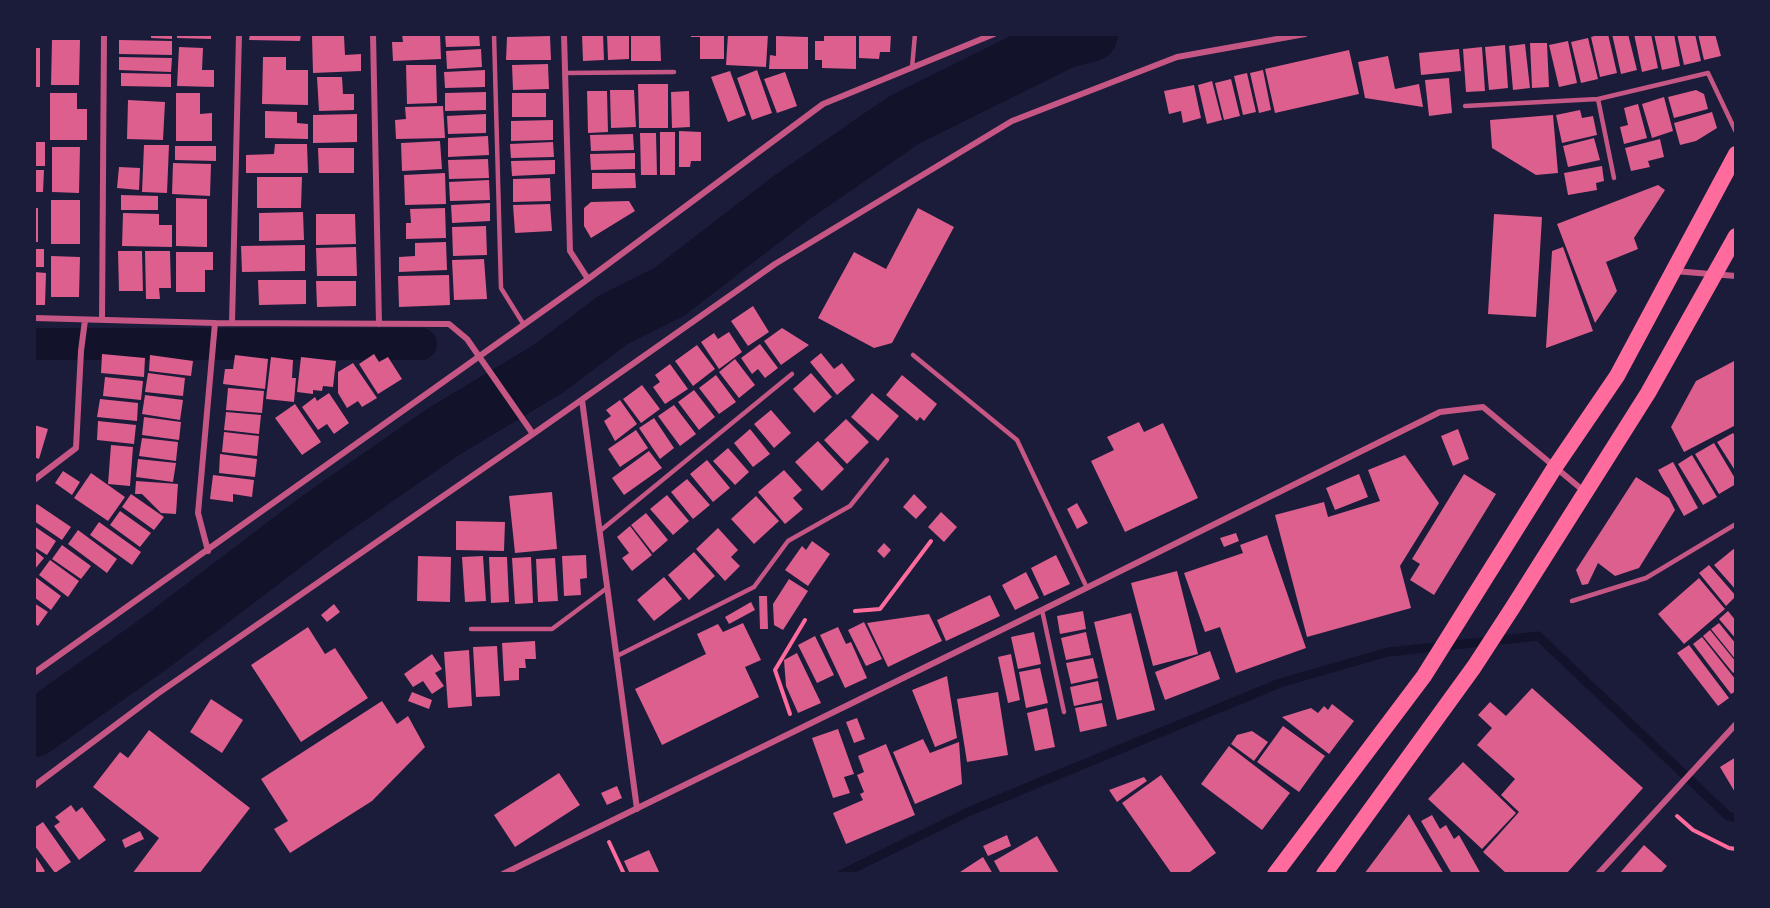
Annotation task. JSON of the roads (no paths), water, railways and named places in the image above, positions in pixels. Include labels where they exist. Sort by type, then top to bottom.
[{"type":"highway","points":[[1275,873],[1424,676],[1555,467],[1617,376],[1736,154]]},
{"type":"highway","points":[[1324,873],[1474,667],[1513,607],[1648,393],[1736,236]]},
{"type":"street","points":[[102,320],[104,34]]},
{"type":"street","points":[[232,323],[239,34]]},
{"type":"street","points":[[373,34],[379,324]]},
{"type":"street","points":[[564,34],[570,251],[588,279]]},
{"type":"street","points":[[34,673],[482,359],[524,325],[824,104],[994,34]]},
{"type":"street","points":[[34,786],[157,694],[533,435],[775,264],[1012,121],[1177,57],[1305,34]]},
{"type":"street","points":[[1674,271],[1736,276]]},
{"type":"street","points":[[34,318],[215,323],[449,324],[467,339],[533,435]]},
{"type":"street","points":[[34,480],[76,448],[81,351],[86,320]]},
{"type":"street","points":[[208,551],[198,513],[215,323]]},
{"type":"street","points":[[582,400],[637,809]]},
{"type":"street","points":[[503,873],[1087,588],[1440,412],[1483,406],[1585,492]]},
{"type":"street","points":[[1598,873],[1736,724]]},
{"type":"lane","points":[[494,34],[501,288],[524,325]]},
{"type":"lane","points":[[912,68],[915,34]]},
{"type":"lane","points":[[565,73],[674,72]]},
{"type":"lane","points":[[1465,106],[1598,99],[1708,74],[1736,132]]},
{"type":"lane","points":[[1598,99],[1614,178]]},
{"type":"lane","points":[[913,355],[1017,440],[1087,588]]},
{"type":"lane","points":[[600,531],[792,374]]},
{"type":"lane","points":[[617,656],[754,587],[788,541],[850,506],[887,460]]},
{"type":"lane","points":[[1572,601],[1646,578],[1736,524]]},
{"type":"lane","points":[[471,629],[552,629],[608,588]]},
{"type":"lane","points":[[1041,610],[1064,712]]},
{"type":"waterway","points":[[34,729],[151,646],[318,519],[443,432],[548,369],[613,320],[669,292],[791,198],[904,120],[1063,41],[1090,34]]},
{"type":"waterway","points":[[34,344],[421,344]]},
{"type":"waterway","points":[[842,874],[968,812],[1280,683],[1388,652],[1538,636],[1728,816],[1736,818]]}]
